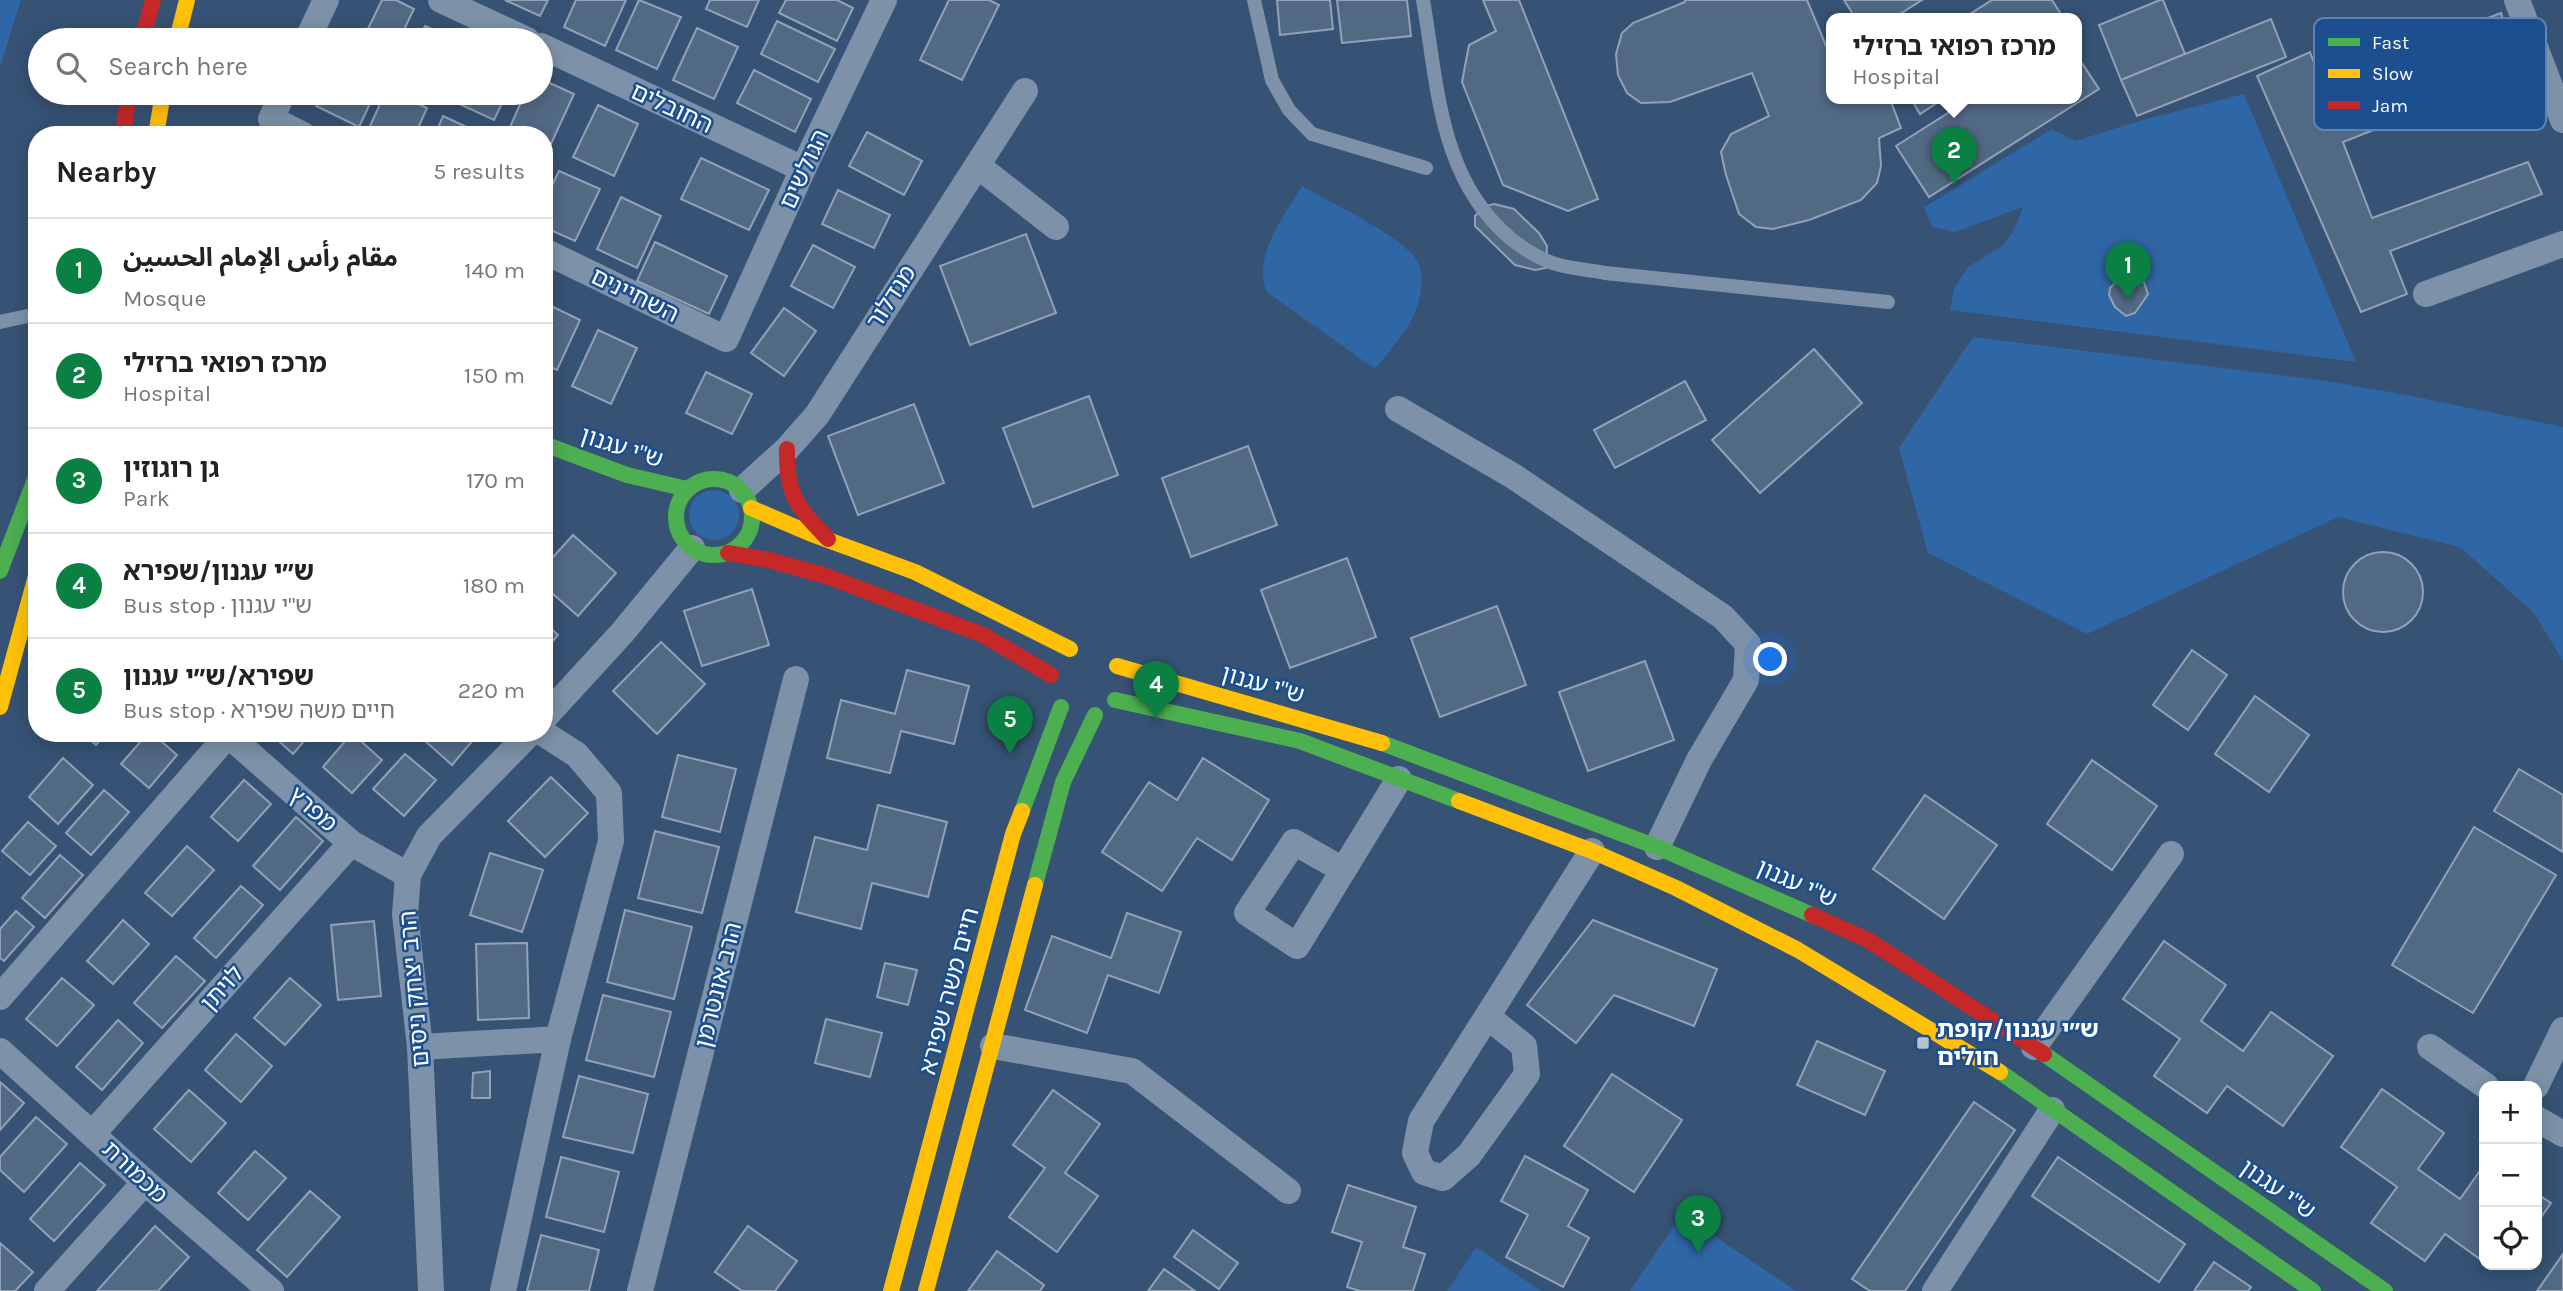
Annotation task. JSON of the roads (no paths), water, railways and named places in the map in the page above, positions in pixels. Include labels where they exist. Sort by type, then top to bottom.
[{"type":"street","points":[[145,28],[153,0]]},
{"type":"street","points":[[180,28],[187,0]]},
{"type":"street","points":[[313,28],[326,0]]},
{"type":"street","points":[[441,0],[501,28]]},
{"type":"street","name":"הגולשים","points":[[726,339],[884,0]]},
{"type":"street","points":[[2517,0],[2524,18]]},
{"type":"street","name":"החובלים","points":[[553,52],[803,169]]},
{"type":"street","points":[[2546,76],[2563,120]]},
{"type":"street","name":"מגדלור","points":[[747,499],[817,415],[888,301],[1026,91]]},
{"type":"street","points":[[124,126],[127,105]]},
{"type":"street","points":[[158,126],[161,105]]},
{"type":"street","points":[[277,105],[271,119],[285,126]]},
{"type":"street","points":[[978,166],[1056,227]]},
{"type":"street","points":[[2426,294],[2563,244]]},
{"type":"street","name":"השחיינים","points":[[553,255],[726,339]]},
{"type":"street","points":[[1398,408],[1513,476],[1569,513],[1723,617],[1748,644],[1746,680],[1699,760],[1657,846]]},
{"type":"street","name":"ש\"י עגנון","points":[[553,447],[627,475],[687,489]]},
{"type":"street","points":[[787,449],[790,491],[808,518],[830,540]]},
{"type":"street","points":[[830,540],[747,499],[732,483],[721,479],[697,482],[687,489],[677,506],[669,513],[683,539],[703,554],[728,553],[769,560],[850,585],[983,635],[1054,691],[1072,713],[1095,715],[1115,700]]},
{"type":"street","points":[[0,571],[28,498]]},
{"type":"street","points":[[728,553],[737,547],[750,530],[747,499]]},
{"type":"street","name":"חיים משה שפירא","points":[[830,540],[915,572],[1075,648],[1054,664],[1054,691],[891,1291]]},
{"type":"street","points":[[553,708],[622,632],[692,548]]},
{"type":"street","points":[[0,707],[28,605]]},
{"type":"street","name":"ש\"י עגנון","points":[[2313,1291],[2052,1111],[1980,1058],[1798,950],[1676,888],[1592,851],[1300,741],[1115,700],[1120,689],[1114,662],[1371,739],[1657,846],[1868,940],[2034,1047],[2385,1291]]},
{"type":"street","name":"הרב אונטרמן","points":[[640,1291],[796,679]]},
{"type":"street","points":[[926,1291],[1063,782],[1095,715]]},
{"type":"street","points":[[503,1291],[558,1040],[611,841],[609,793],[577,755],[553,739]]},
{"type":"street","points":[[0,997],[220,742]]},
{"type":"street","name":"מפרץ","points":[[236,742],[351,843],[408,875]]},
{"type":"street","name":"הרב יצחק ניסים","points":[[431,1291],[420,1047],[405,914],[408,875],[429,836],[521,742]]},
{"type":"street","points":[[1343,870],[1399,779]]},
{"type":"street","name":"לויתן","points":[[93,1133],[351,843]]},
{"type":"street","points":[[1488,1017],[1524,1046],[1527,1074],[1469,1155],[1443,1178],[1424,1172],[1415,1153],[1421,1121],[1592,851]]},
{"type":"street","points":[[2034,1047],[2171,854]]},
{"type":"street","points":[[2538,1081],[2563,1030]]},
{"type":"street","points":[[420,1047],[558,1040]]},
{"type":"street","points":[[993,1046],[1132,1071],[1288,1191]]},
{"type":"street","points":[[2430,1047],[2479,1081]]},
{"type":"street","name":"מכמורת","points":[[0,1051],[271,1291]]},
{"type":"street","points":[[1935,1291],[2052,1111]]},
{"type":"street","points":[[2542,1122],[2563,1134]]},
{"type":"street","points":[[47,1291],[145,1182]]},
{"type":"lane","points":[[1254,0],[1272,80],[1289,110],[1312,134],[1426,169]]},
{"type":"lane","points":[[1423,0],[1451,152],[1464,183],[1480,206],[1498,227],[1524,249],[1561,266],[1605,273],[1888,302]]},
{"type":"lane","points":[[0,322],[28,316]]},
{"type":"place","name":"מרכז רפואי ברזילי","points":[[1954,185]]},
{"type":"place","name":"مقام رأس الإمام الحسين","points":[[2128,300]]},
{"type":"place","name":"ש״י עגנון/שפירא","points":[[1156,719]]},
{"type":"place","name":"שפירא/ש״י עגנון","points":[[1010,754]]},
{"type":"place","name":"ש״י עגנון/קופת חולים","points":[[1923,1043]]},
{"type":"place","name":"גן רוגוזין","points":[[1698,1253]]}]
